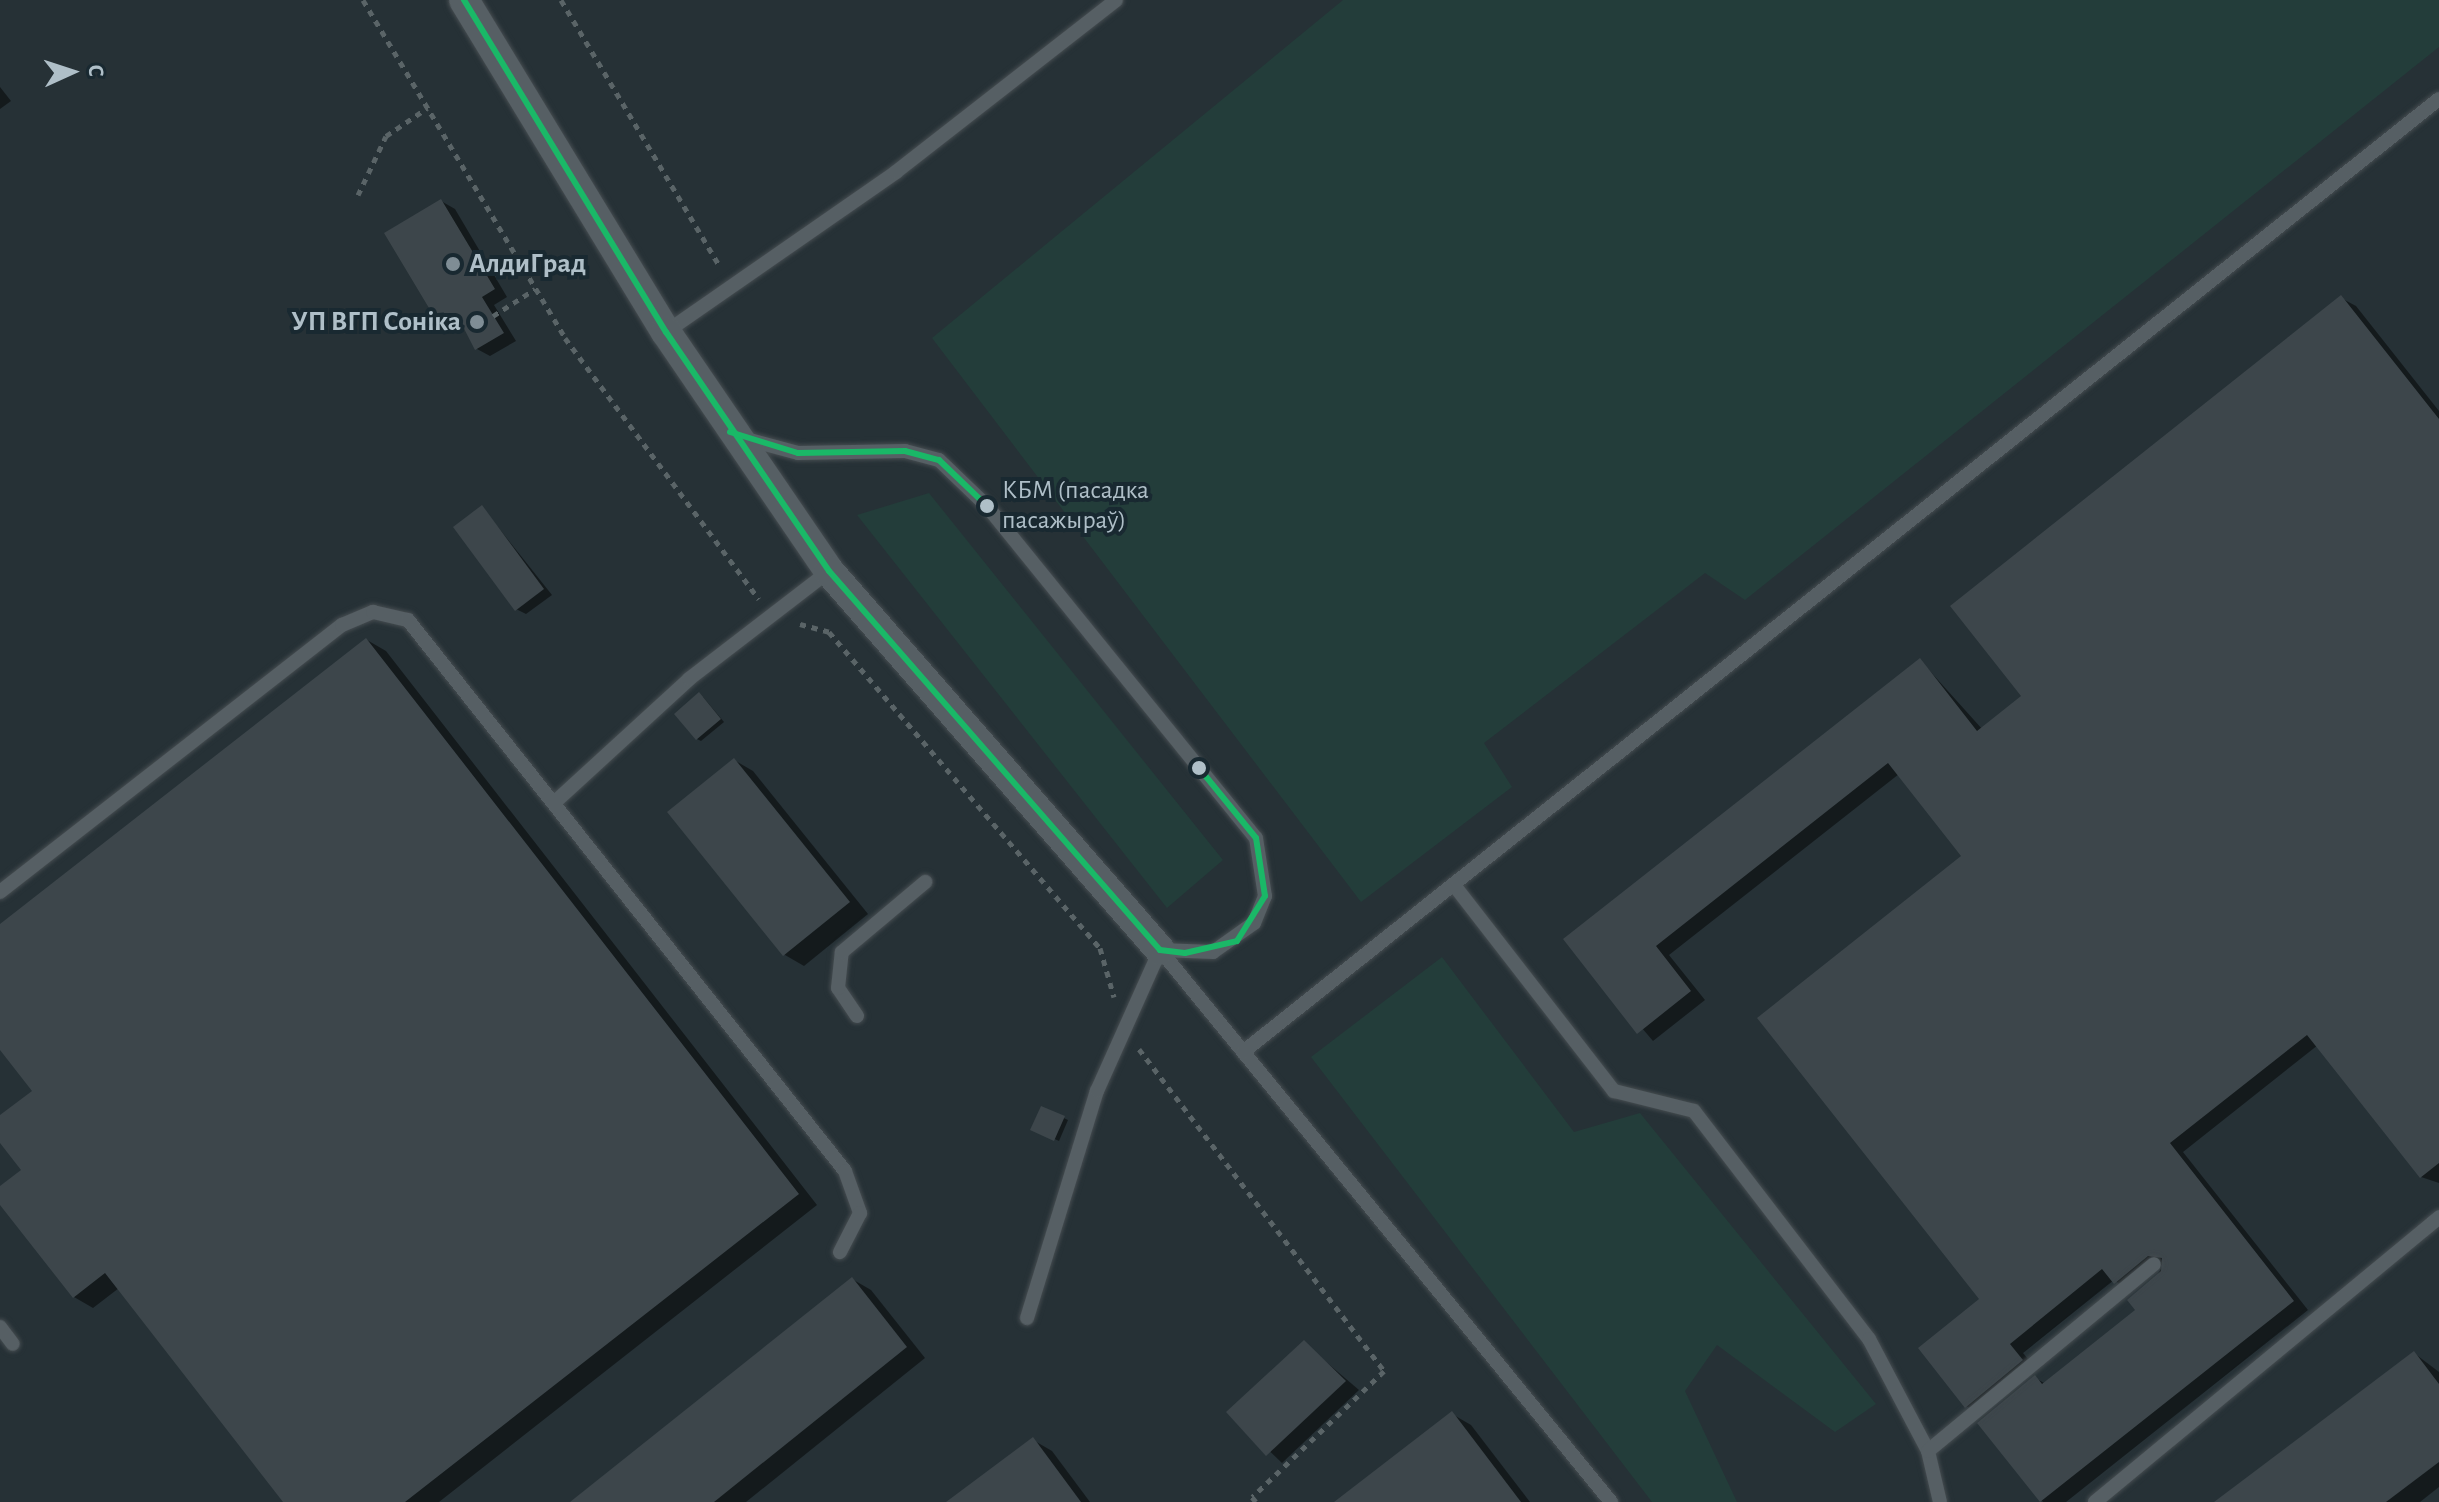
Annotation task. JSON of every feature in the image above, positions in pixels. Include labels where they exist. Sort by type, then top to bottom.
[{"type":"street","points":[[464,0],[666,332],[730,432],[829,571],[1160,950]]},
{"type":"lane","points":[[666,332],[896,172],[1116,0]]},
{"type":"lane","points":[[1243,1052],[2439,99]]},
{"type":"lane","points":[[730,432],[798,453],[905,451],[939,460],[980,497],[1256,838],[1265,896],[1254,923],[1213,952],[1160,950]]},
{"type":"lane","points":[[555,802],[771,615],[829,571]]},
{"type":"lane","points":[[0,892],[342,625],[373,612],[390,612],[423,633],[845,1171],[860,1213],[840,1252]]},
{"type":"lane","points":[[857,1016],[838,988],[842,952],[925,882]]},
{"type":"lane","points":[[1454,885],[1614,1091],[1694,1111],[1869,1339],[1928,1451],[1940,1502]]},
{"type":"lane","points":[[1027,1318],[1124,1029],[1160,950]]},
{"type":"lane","points":[[1160,950],[1611,1502]]},
{"type":"lane","points":[[2095,1502],[2439,1217]]},
{"type":"lane","points":[[1928,1451],[2154,1264]]},
{"type":"lane","points":[[0,1327],[13,1344]]},
{"type":"path","points":[[363,0],[535,289],[771,615],[829,632],[1100,948],[1124,1029],[1384,1371],[1252,1497],[1256,1502]]},
{"type":"path","points":[[561,0],[732,286]]},
{"type":"path","points":[[358,195],[386,136],[427,108]]},
{"type":"path","points":[[493,316],[535,289]]},
{"type":"green space","points":[[1343,0],[2439,0],[2439,47],[1745,600],[1705,573],[1484,743],[1512,787],[1361,902],[932,338]]},
{"type":"green space","points":[[929,493],[1223,860],[1167,908],[857,515]]},
{"type":"green space","points":[[1442,957],[1574,1132],[1640,1113],[1876,1404],[1835,1432],[1717,1345],[1685,1391],[1737,1502],[1652,1502],[1311,1057]]},
{"type":"building","points":[[441,199],[495,289],[482,297],[504,333],[475,350],[456,313],[438,323],[384,233]]},
{"type":"building","points":[[2341,295],[2439,419],[2439,1163],[2420,1178],[2307,1035],[2170,1143],[2294,1301],[2040,1502],[1977,1423],[2035,1375],[2042,1384],[2135,1310],[2127,1300],[2161,1271],[2162,1258],[2148,1256],[2114,1284],[2102,1269],[2010,1344],[2023,1360],[1965,1408],[1918,1348],[1979,1299],[1757,1018],[1961,856],[1888,763],[1656,946],[1691,991],[1637,1034],[1563,939],[1920,658],[1977,731],[2021,696],[1950,606]]},
{"type":"building","points":[[482,505],[544,589],[515,611],[453,527]]},
{"type":"building","points":[[366,638],[799,1194],[405,1502],[283,1502],[105,1273],[73,1298],[0,1205],[0,1186],[21,1170],[0,1143],[0,1115],[32,1091],[0,1050],[0,924]]},
{"type":"building","points":[[699,692],[721,719],[696,740],[674,714]]},
{"type":"building","points":[[734,758],[850,902],[783,956],[667,812]]},
{"type":"building","points":[[1041,1106],[1065,1116],[1054,1141],[1030,1130]]},
{"type":"building","points":[[852,1277],[907,1347],[714,1502],[570,1502]]},
{"type":"building","points":[[1304,1340],[1346,1381],[1266,1456],[1226,1412]]},
{"type":"building","points":[[2414,1351],[2439,1384],[2439,1462],[2386,1502],[2214,1502]]},
{"type":"building","points":[[1452,1411],[1521,1502],[1334,1502]]},
{"type":"building","points":[[1033,1437],[1081,1502],[946,1502]]},
{"type":"transit line","points":[[464,0],[666,332],[829,571],[1160,950],[1185,953],[1237,941],[1265,896],[1256,838],[1198,767]]},
{"type":"transit line","points":[[730,432],[798,453],[905,451],[939,460],[987,506]]},
{"type":"place","name":"АлдиГрад","points":[[453,264]]},
{"type":"place","name":"УП ВГП Соніка","points":[[477,322]]},
{"type":"place","name":"КБМ (пасадка пасажыраў)","points":[[987,506]]}]
